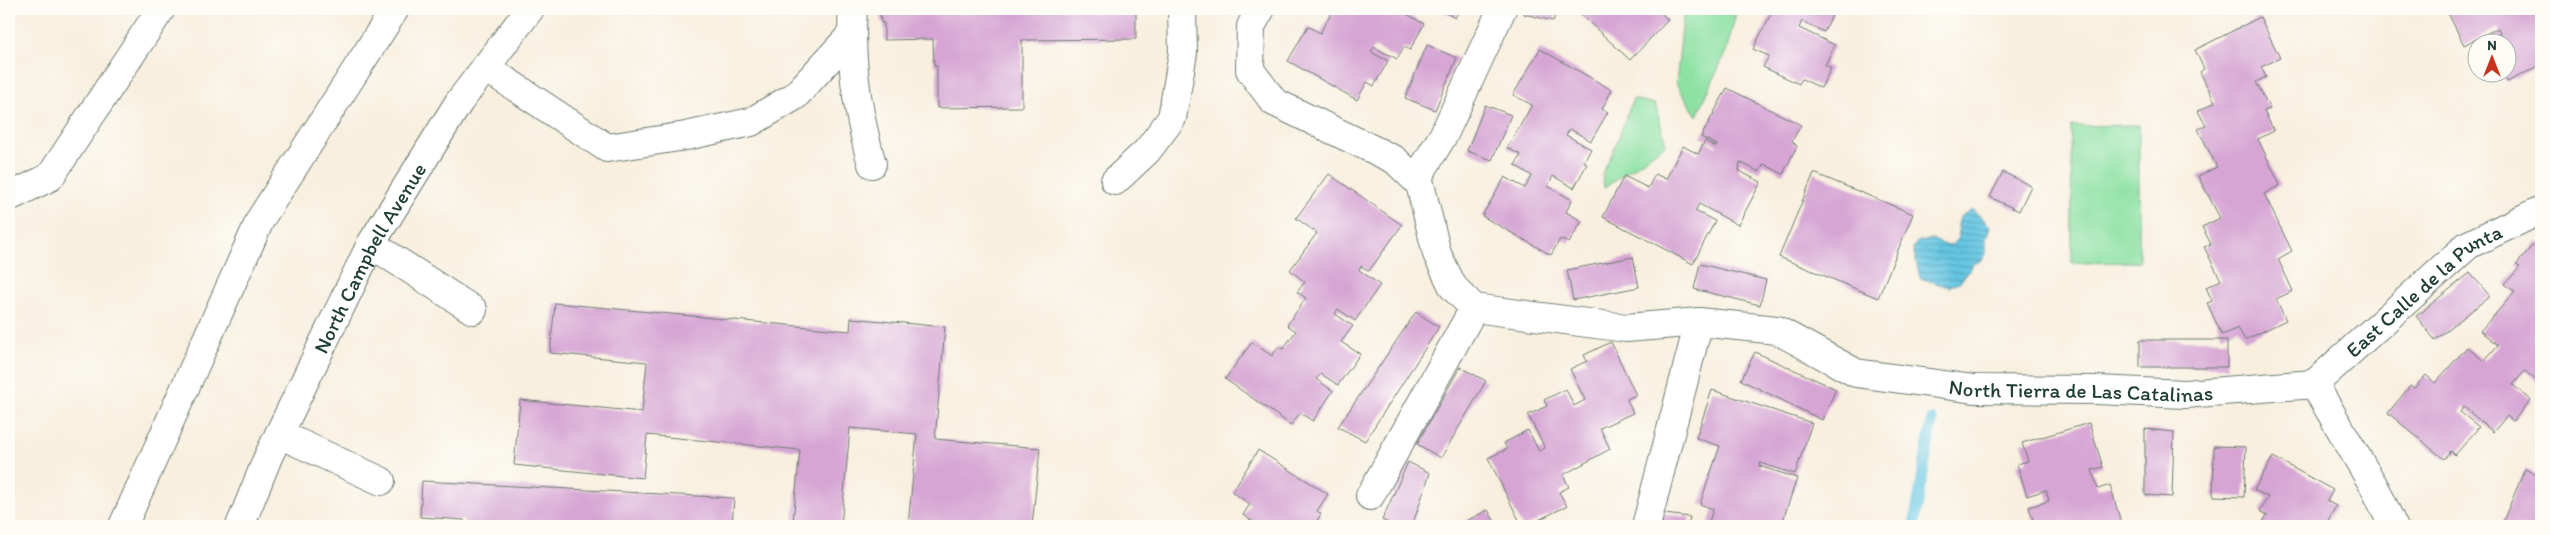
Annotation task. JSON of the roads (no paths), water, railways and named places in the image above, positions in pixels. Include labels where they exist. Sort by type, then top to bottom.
[{"type":"street","points":[[9,197],[50,177],[161,9]]},
{"type":"street","points":[[123,526],[262,218],[395,9]]},
{"type":"street","name":"North Campbell Avenue","points":[[240,526],[279,434],[371,244],[459,102],[530,9]]},
{"type":"street","points":[[1115,181],[1147,151],[1172,118],[1183,53],[1182,9]]},
{"type":"street","points":[[1260,9],[1251,26],[1250,70],[1274,102],[1395,160],[1420,184],[1437,254],[1453,287],[1474,308],[1370,496]]},
{"type":"street","points":[[1416,180],[1444,134],[1502,9]]},
{"type":"street","points":[[485,67],[607,148],[686,136],[751,122],[795,96],[852,22]]},
{"type":"street","points":[[852,22],[860,121],[872,164]]},
{"type":"street","name":"East Calle de la Punta","points":[[2314,384],[2468,245],[2541,210]]},
{"type":"street","points":[[371,244],[473,310]]},
{"type":"street","name":"North Tierra de Las Catalinas","points":[[1474,308],[1626,328],[1699,322],[1777,330],[1856,373],[1974,389],[2096,390],[2186,394],[2314,384]]},
{"type":"street","points":[[1646,526],[1699,322]]},
{"type":"street","points":[[2314,384],[2375,488],[2393,526]]},
{"type":"street","points":[[279,434],[381,482]]},
{"type":"water","points":[[1972,209],[1990,226],[1986,240],[1986,254],[1981,261],[1973,264],[1961,281],[1949,287],[1920,278],[1913,248],[1917,242],[1930,240],[1948,246],[1955,243],[1959,238],[1958,225],[1960,217]]},
{"type":"waterway","points":[[1914,526],[1932,420]]}]
